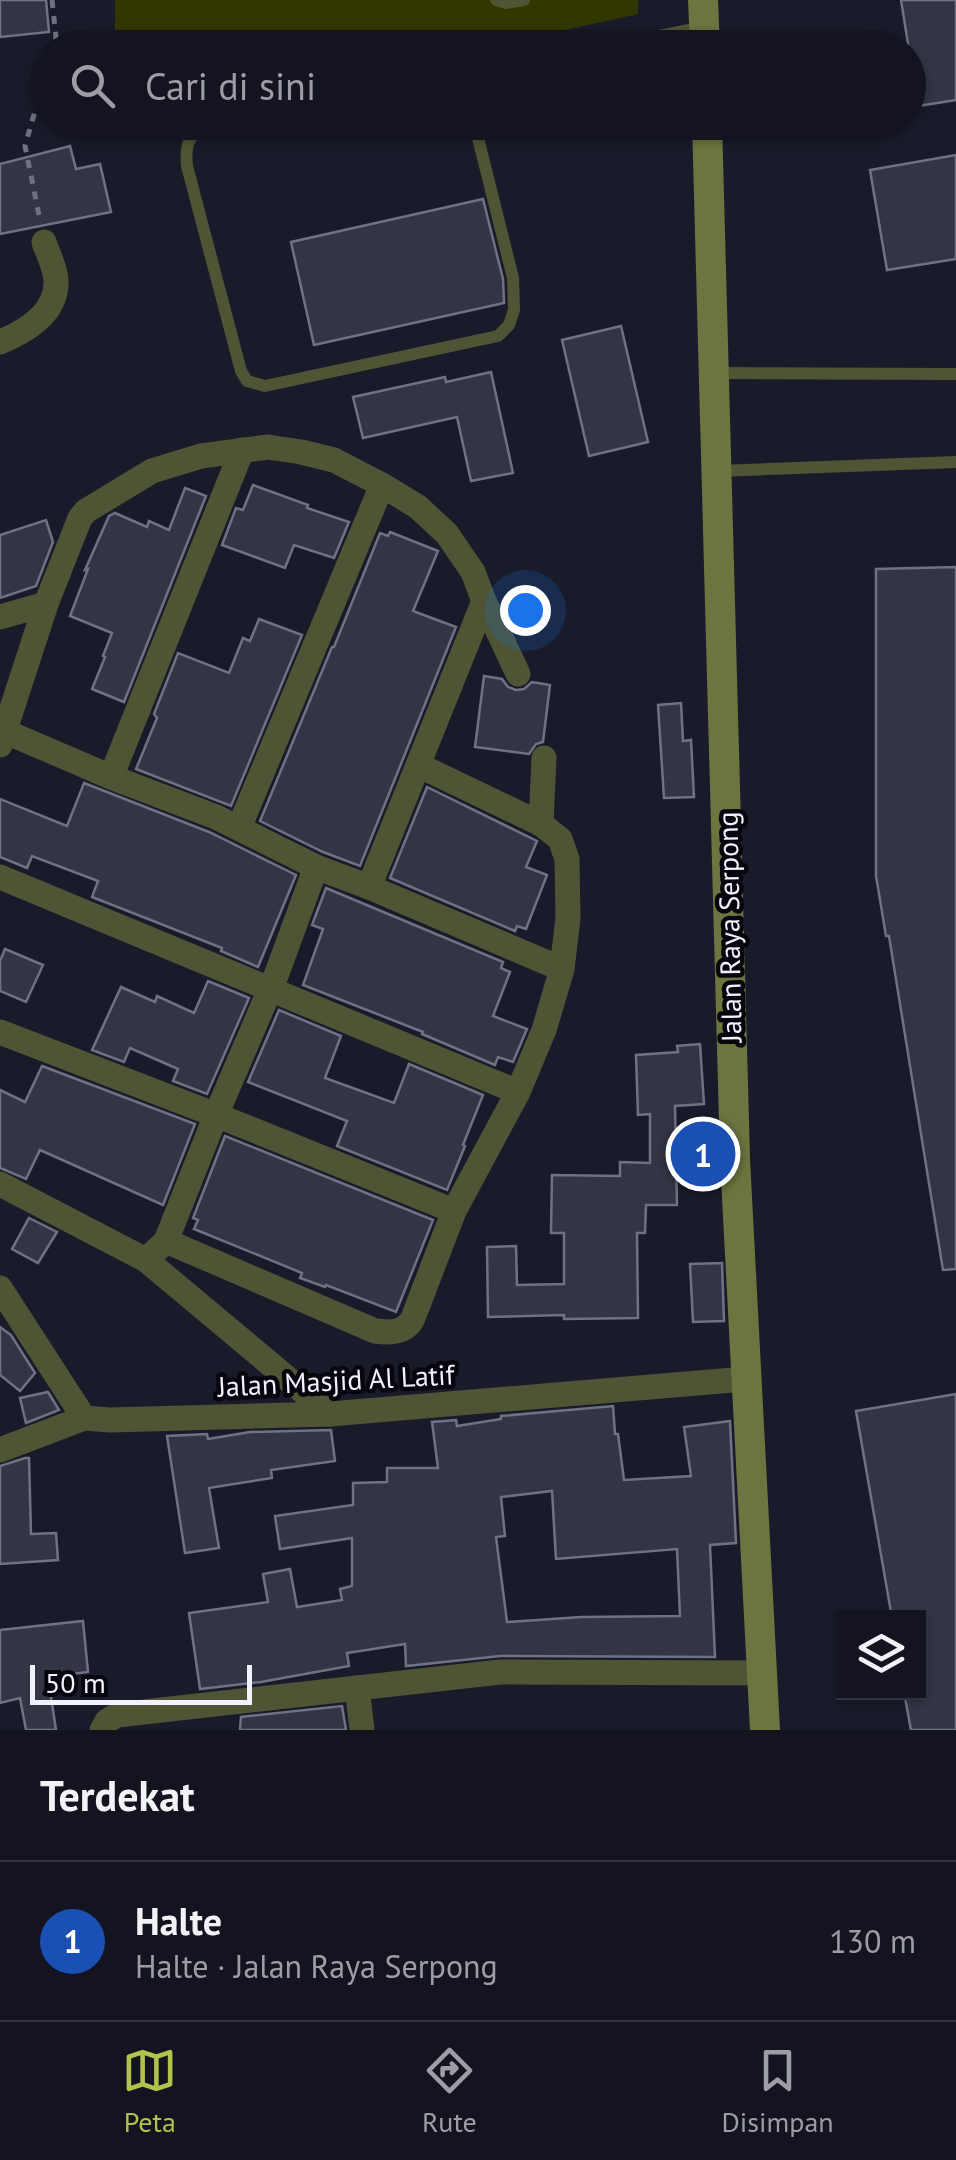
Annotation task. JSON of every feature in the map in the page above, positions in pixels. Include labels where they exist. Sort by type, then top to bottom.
[{"type":"main road","name":"Jalan Raya Serpong","points":[[708,140],[735,1159],[765,1730]]},
{"type":"street","points":[[0,342],[28,328],[51,308],[56,280],[44,242]]},
{"type":"street","points":[[518,674],[473,572],[447,534],[418,508],[334,460],[268,448],[242,450],[201,456],[152,471],[80,518],[6,694],[2,738],[239,828],[316,867],[562,969]]},
{"type":"street","points":[[111,777],[242,450]]},
{"type":"street","points":[[239,828],[382,485]]},
{"type":"street","points":[[369,886],[484,601]]},
{"type":"street","points":[[0,617],[46,604]]},
{"type":"street","points":[[541,824],[544,758]]},
{"type":"street","points":[[166,1241],[375,1331],[402,1330],[414,1318],[454,1211],[518,1092],[544,1030],[562,969],[568,918],[567,858],[560,839],[541,824],[418,765]]},
{"type":"street","points":[[146,1260],[166,1241],[316,867]]},
{"type":"street","points":[[0,877],[518,1092]]},
{"type":"street","points":[[0,1032],[454,1211]]},
{"type":"street","points":[[0,1184],[146,1260],[330,1414]]},
{"type":"street","points":[[0,1288],[84,1418],[0,1450]]},
{"type":"street","name":"Jalan Masjid Al Latif","points":[[84,1418],[330,1414],[745,1378]]},
{"type":"street","points":[[102,1730],[106,1721],[117,1715],[500,1672],[760,1673]]},
{"type":"street","points":[[357,1688],[362,1730]]},
{"type":"lane","points":[[496,0],[524,0]]},
{"type":"lane","points":[[188,140],[187,166],[241,371],[247,381],[265,386],[498,336],[509,325],[514,310],[512,278],[478,140]]},
{"type":"lane","points":[[716,373],[956,374]]},
{"type":"lane","points":[[718,471],[956,462]]},
{"type":"path","points":[[52,0],[55,30]]},
{"type":"path","points":[[30,126],[24,146],[44,242]]},
{"type":"green space","points":[[115,0],[638,0],[638,14],[566,30],[115,30]]},
{"type":"building","points":[[0,0],[46,0],[49,30],[0,37]]},
{"type":"building","points":[[901,0],[956,0],[956,100],[926,105],[926,30],[906,30]]},
{"type":"building","points":[[70,146],[76,169],[100,164],[111,212],[0,234],[0,164]]},
{"type":"building","points":[[956,155],[956,259],[887,270],[870,170]]},
{"type":"building","points":[[483,199],[503,279],[504,303],[314,345],[291,242]]},
{"type":"building","points":[[621,326],[648,442],[589,456],[562,340]]},
{"type":"building","points":[[491,372],[513,473],[471,481],[457,417],[363,438],[353,397],[445,377],[446,382]]},
{"type":"building","points":[[253,485],[349,522],[334,558],[294,545],[285,568],[222,545],[236,508],[243,510]]},
{"type":"building","points":[[185,488],[206,496],[124,702],[92,689],[112,633],[70,616],[109,516],[115,513],[147,527],[149,521],[169,530]]},
{"type":"building","points":[[46,520],[53,542],[36,586],[0,598],[0,535]]},
{"type":"building","points":[[390,532],[438,551],[413,611],[456,627],[360,866],[260,821],[380,533],[388,536]]},
{"type":"building","points":[[956,567],[956,1269],[943,1270],[876,876],[876,569]]},
{"type":"building","points":[[259,619],[302,635],[231,806],[136,769],[178,653],[229,673],[243,638],[250,641]]},
{"type":"building","points":[[484,676],[502,679],[516,690],[532,682],[550,685],[543,742],[536,744],[529,754],[475,747]]},
{"type":"building","points":[[681,703],[683,741],[691,740],[694,797],[664,798],[658,705]]},
{"type":"building","points":[[84,783],[209,832],[296,875],[258,967],[221,951],[222,948],[92,897],[98,881],[32,856],[27,868],[0,857],[0,799],[67,826]]},
{"type":"building","points":[[427,787],[537,841],[526,867],[547,875],[526,929],[517,926],[515,931],[390,878]]},
{"type":"building","points":[[326,888],[503,962],[501,968],[510,972],[493,1016],[527,1029],[513,1062],[498,1057],[495,1065],[303,985],[323,929],[312,925]]},
{"type":"building","points":[[5,949],[43,965],[26,1002],[0,991],[0,961]]},
{"type":"building","points":[[208,981],[249,998],[207,1094],[173,1081],[178,1069],[130,1048],[124,1062],[92,1050],[121,987],[155,1002],[157,996],[194,1013]]},
{"type":"building","points":[[279,1010],[341,1036],[325,1078],[394,1103],[409,1064],[483,1095],[447,1190],[337,1146],[347,1121],[248,1082]]},
{"type":"building","points":[[700,1044],[704,1104],[675,1106],[677,1205],[646,1205],[645,1233],[637,1233],[638,1318],[488,1317],[487,1247],[516,1246],[517,1285],[564,1284],[564,1233],[551,1233],[552,1175],[620,1176],[620,1162],[650,1163],[650,1114],[638,1115],[636,1055],[678,1052],[677,1046]]},
{"type":"building","points":[[42,1066],[195,1124],[163,1205],[40,1150],[26,1179],[0,1168],[0,1090],[25,1102]]},
{"type":"building","points":[[225,1136],[433,1220],[396,1312],[300,1278],[302,1273],[194,1229],[198,1220],[193,1218]]},
{"type":"building","points":[[29,1218],[57,1232],[38,1263],[12,1249]]},
{"type":"building","points":[[722,1263],[724,1321],[693,1322],[690,1264]]},
{"type":"building","points":[[0,1327],[11,1335],[35,1373],[20,1391],[0,1375]]},
{"type":"building","points":[[48,1392],[59,1410],[26,1423],[20,1398]]},
{"type":"building","points":[[956,1394],[956,1730],[911,1730],[905,1700],[926,1700],[926,1610],[891,1610],[856,1411]]},
{"type":"building","points":[[613,1406],[624,1480],[691,1476],[684,1427],[730,1421],[736,1543],[710,1545],[715,1657],[500,1656],[406,1666],[405,1644],[347,1653],[349,1666],[200,1689],[189,1613],[268,1602],[263,1574],[290,1569],[297,1607],[342,1600],[340,1589],[352,1586],[352,1538],[280,1549],[275,1516],[353,1505],[353,1483],[387,1482],[387,1468],[438,1468],[432,1422],[456,1420],[457,1426],[501,1416]],"holes":[[[552,1491],[556,1559],[677,1549],[680,1616],[507,1622],[496,1537],[505,1536],[501,1497]]]},
{"type":"building","points":[[331,1430],[335,1461],[271,1470],[272,1478],[209,1488],[219,1548],[185,1553],[167,1436],[207,1434],[208,1439],[250,1432]]},
{"type":"building","points":[[29,1458],[31,1534],[56,1533],[58,1560],[0,1564],[0,1466]]},
{"type":"building","points":[[83,1621],[88,1672],[48,1677],[56,1730],[26,1730],[20,1698],[0,1703],[0,1630]]},
{"type":"building","points":[[342,1706],[346,1730],[240,1730],[241,1717]]},
{"type":"place","name":"Halte","points":[[703,1154]]}]
